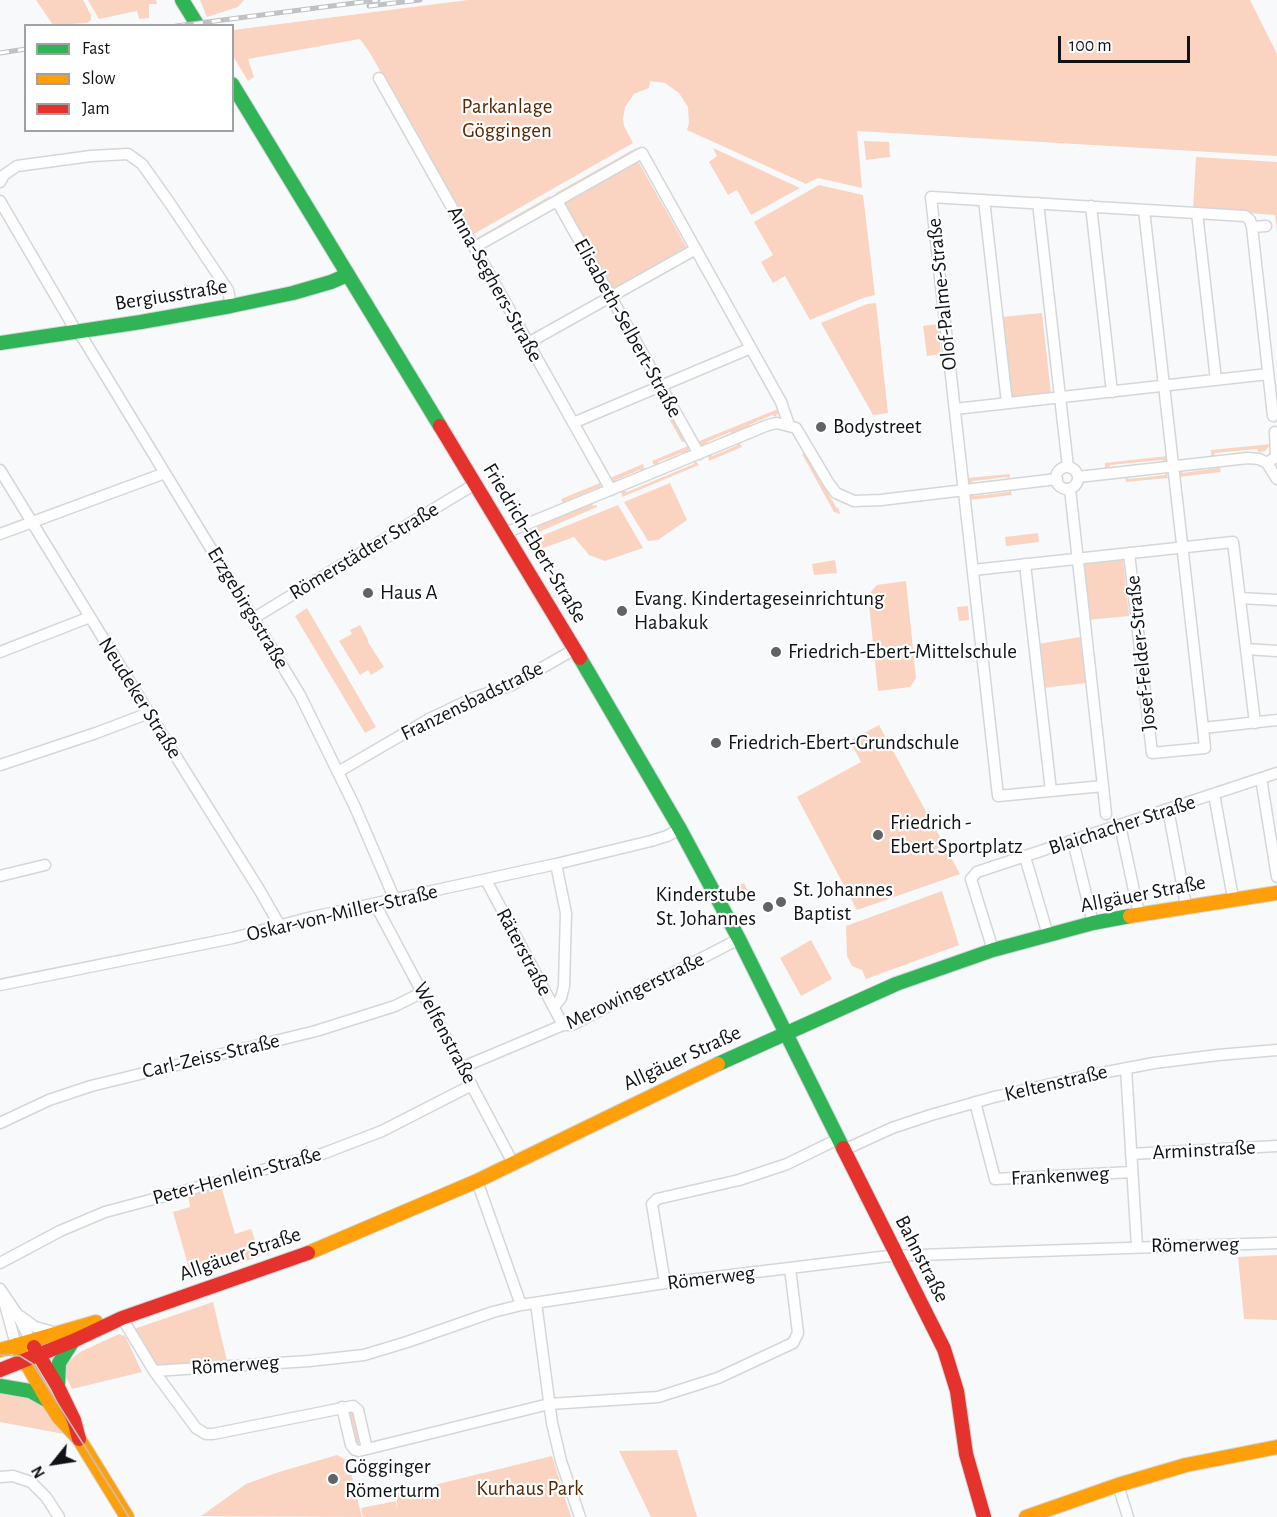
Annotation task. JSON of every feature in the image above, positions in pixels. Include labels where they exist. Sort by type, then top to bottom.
[{"type":"street","points":[[182,0],[197,24]]},
{"type":"street","name":"Anna-Seghers-Straße","points":[[379,78],[610,490]]},
{"type":"street","name":"Friedrich-Ebert-Straße","points":[[234,87],[506,533],[680,829],[739,939],[785,1034]]},
{"type":"street","points":[[475,247],[642,153],[783,405],[789,425]]},
{"type":"street","points":[[0,182],[4,175],[17,165],[128,154],[142,164],[202,251],[228,290],[231,306]]},
{"type":"street","name":"Olof-Palme-Straße","points":[[1051,791],[998,796],[931,197],[1245,216],[1250,220],[1252,228]]},
{"type":"street","points":[[984,200],[1007,403]]},
{"type":"street","name":"Erzgebirgsstraße","points":[[0,201],[76,331],[84,340],[300,695],[338,772],[395,900]]},
{"type":"street","name":"Elisabeth-Selbert-Straße","points":[[557,201],[699,454]]},
{"type":"street","points":[[1038,203],[1068,468]]},
{"type":"street","points":[[1091,206],[1112,392]]},
{"type":"street","name":"Josef-Felder-Straße","points":[[1130,553],[1152,753],[1205,748],[1144,210]]},
{"type":"street","points":[[1197,213],[1216,380]]},
{"type":"street","points":[[1266,226],[1252,228],[1273,416]]},
{"type":"street","points":[[528,343],[696,249]]},
{"type":"street","name":"Bergiusstraße","points":[[0,343],[231,306],[294,293],[347,275]]},
{"type":"street","points":[[573,423],[751,348]]},
{"type":"street","points":[[955,409],[1268,374]]},
{"type":"street","points":[[506,533],[777,423],[796,428],[828,482],[836,493],[846,498],[862,501],[1057,479]]},
{"type":"street","points":[[1267,463],[1276,457],[1275,432]]},
{"type":"street","points":[[1078,477],[1248,458],[1259,459],[1267,463],[1277,479]]},
{"type":"street","points":[[1068,468],[1075,470],[1078,477],[1077,484],[1070,489],[1062,488],[1057,479],[1061,469],[1068,468]]},
{"type":"street","name":"Neudeker Straße","points":[[0,470],[280,926]]},
{"type":"street","points":[[0,534],[165,473]]},
{"type":"street","name":"Römerstädter Straße","points":[[254,618],[475,484]]},
{"type":"street","points":[[1070,489],[1106,814]]},
{"type":"street","name":"Josef-Felder-Straße","points":[[973,570],[1233,542],[1255,723]]},
{"type":"street","points":[[1025,564],[1051,791],[1103,786]]},
{"type":"street","points":[[1240,598],[1277,600]]},
{"type":"street","points":[[0,652],[90,616]]},
{"type":"street","name":"Franzensbadstraße","points":[[338,772],[429,719],[473,698],[512,685],[575,649]]},
{"type":"street","points":[[1246,649],[1277,651]]},
{"type":"street","points":[[0,765],[149,713]]},
{"type":"street","points":[[1203,728],[1277,720]]},
{"type":"street","name":"Blaichacher Straße","points":[[993,950],[971,879],[977,872],[1277,773]]},
{"type":"street","points":[[1261,778],[1277,877]]},
{"type":"street","points":[[1214,794],[1233,898]]},
{"type":"street","points":[[1168,809],[1186,905]]},
{"type":"street","points":[[1120,825],[1139,914]]},
{"type":"street","name":"Oskar-von-Miller-Straße","points":[[0,985],[233,938],[556,864],[659,839],[680,829]]},
{"type":"street","points":[[1073,841],[1093,923]]},
{"type":"street","points":[[1025,856],[1048,935]]},
{"type":"street","points":[[554,1007],[561,998],[564,986],[566,913],[556,864]]},
{"type":"street","points":[[0,876],[45,865]]},
{"type":"street","name":"Räterstraße","points":[[486,880],[563,1025]]},
{"type":"street","name":"Allgäuer Straße","points":[[0,1370],[73,1341],[122,1318],[328,1246],[477,1181],[678,1082],[896,984],[993,950],[1093,923],[1186,905],[1277,893]]},
{"type":"street","name":"Welfenstraße","points":[[375,904],[513,1163]]},
{"type":"street","name":"Merowingerstraße","points":[[463,1067],[563,1025],[573,1025],[739,939]]},
{"type":"street","name":"Carl-Zeiss-Straße","points":[[0,1123],[42,1103],[90,1086],[316,1031],[395,1006],[423,992]]},
{"type":"street","name":"Bahnstraße","points":[[785,1034],[898,1256],[947,1360],[957,1391],[966,1454],[984,1517]]},
{"type":"street","name":"Keltenstraße","points":[[666,1283],[652,1204],[657,1199],[739,1179],[975,1102],[1126,1068],[1218,1055],[1277,1050]]},
{"type":"street","points":[[1126,1068],[1137,1247]]},
{"type":"street","name":"Peter-Henlein-Straße","points":[[0,1263],[60,1230],[105,1212],[322,1154],[382,1131],[472,1085]]},
{"type":"street","name":"Frankenweg","points":[[975,1102],[995,1179],[1132,1172]]},
{"type":"street","name":"Arminstraße","points":[[1131,1154],[1277,1146]]},
{"type":"street","points":[[477,1181],[521,1305]]},
{"type":"street","name":"Römerweg","points":[[154,1371],[309,1361],[364,1355],[493,1312],[521,1305],[666,1283],[790,1268],[898,1256],[1277,1243]]},
{"type":"street","points":[[122,1318],[154,1371],[196,1428],[206,1434],[342,1407],[351,1445],[355,1450],[549,1404],[658,1397],[718,1378],[793,1343],[798,1333],[790,1268]]},
{"type":"street","points":[[1,1291],[17,1314],[58,1387],[74,1420],[79,1439]]},
{"type":"street","points":[[1,1291],[16,1345],[48,1401],[59,1418],[79,1439],[127,1517]]},
{"type":"street","points":[[536,1303],[549,1404],[561,1461],[580,1517]]},
{"type":"street","points":[[17,1314],[35,1327],[59,1334]]},
{"type":"street","name":"Allgäuer Straße","points":[[0,1350],[97,1322],[122,1318]]},
{"type":"street","points":[[58,1387],[59,1363],[73,1341]]},
{"type":"street","points":[[0,1386],[30,1391],[48,1401]]},
{"type":"street","points":[[1026,1517],[1118,1485],[1192,1463],[1277,1447]]},
{"type":"street","points":[[0,1477],[13,1476],[31,1482],[46,1497],[59,1517]]},
{"type":"street","points":[[1118,1485],[1128,1517]]},
{"type":"green space","points":[[36,0],[83,0],[91,15],[91,20],[87,23],[52,24]]},
{"type":"green space","points":[[88,0],[156,0],[157,4],[149,4],[149,18],[139,19],[137,11],[99,19]]},
{"type":"green space","points":[[200,0],[244,0],[238,7],[207,17]]},
{"type":"green space","name":"Parkanlage Göggingen","points":[[468,0],[1250,0],[1277,54],[1277,156],[857,131],[862,188],[818,178],[806,184],[687,130],[688,107],[679,93],[665,83],[650,81],[649,88],[634,94],[625,107],[624,126],[633,143],[472,235],[360,39],[248,59],[254,77],[248,81],[234,58],[234,30]]},
{"type":"green space","points":[[864,141],[889,142],[890,157],[866,160]]},
{"type":"green space","points":[[636,148],[636,151],[558,196],[556,193]]},
{"type":"green space","points":[[713,148],[800,188],[751,215],[737,190],[728,195],[709,162],[717,156]]},
{"type":"green space","points":[[1196,157],[1277,162],[1277,231],[1275,215],[1193,209]]},
{"type":"green space","points":[[638,161],[688,250],[613,292],[566,209],[566,204],[568,199]]},
{"type":"green space","points":[[819,185],[863,195],[875,295],[810,320],[785,276],[773,283],[770,278],[761,262],[773,255],[754,222]]},
{"type":"green space","points":[[550,196],[551,199],[480,239],[475,239]]},
{"type":"green space","points":[[876,303],[888,413],[873,415],[821,323],[867,304]]},
{"type":"green space","points":[[1042,313],[1051,393],[1018,399],[1012,396],[1010,391],[1001,317]]},
{"type":"green space","points":[[938,324],[941,354],[927,356],[923,326]]},
{"type":"green space","points":[[655,393],[662,396],[687,441],[682,442]]},
{"type":"green space","points":[[778,409],[779,412],[775,417],[772,415],[749,425],[749,428],[733,434],[730,432],[701,447],[697,442]]},
{"type":"green space","points":[[739,442],[742,447],[709,461],[708,455],[712,456],[736,446]]},
{"type":"green space","points":[[1271,444],[1265,451],[1259,452],[1257,449],[1215,453],[1211,457],[1211,450]]},
{"type":"green space","points":[[688,446],[689,452],[658,462],[655,467],[652,461]]},
{"type":"green space","points":[[805,453],[840,514],[834,512],[802,454]]},
{"type":"green space","points":[[1167,456],[1166,462],[1162,460],[1110,465],[1109,469],[1105,469],[1105,463]]},
{"type":"green space","points":[[695,460],[699,465],[622,497],[621,491],[627,492],[694,464]]},
{"type":"green space","points":[[643,464],[645,470],[639,470],[616,480],[613,484],[610,478]]},
{"type":"green space","points":[[1219,465],[1221,472],[1179,477],[1178,471],[1181,470],[1183,473],[1218,468]]},
{"type":"green space","points":[[1166,471],[1168,478],[1126,482],[1125,477],[1127,476],[1129,479],[1165,475]]},
{"type":"green space","points":[[1010,474],[1009,480],[1007,477],[973,481],[969,484],[967,478]]},
{"type":"green space","points":[[600,483],[601,488],[566,501],[564,505],[561,499]]},
{"type":"green space","points":[[670,483],[687,520],[658,540],[648,541],[624,502]]},
{"type":"green space","points":[[1010,489],[1012,495],[970,500],[969,494],[972,493],[974,496],[1009,492]]},
{"type":"green space","points":[[592,503],[597,507],[539,532],[536,526]]},
{"type":"green space","points":[[618,505],[643,548],[605,561],[589,555],[574,537],[535,551],[529,541]]},
{"type":"green space","points":[[1038,533],[1039,542],[1006,546],[1005,537]]},
{"type":"green space","points":[[1123,559],[1129,616],[1088,620],[1083,567],[1088,562]]},
{"type":"green space","points":[[835,560],[837,573],[814,575],[812,564]]},
{"type":"green space","points":[[906,581],[916,678],[910,687],[878,691],[868,595],[877,585]]},
{"type":"green space","points":[[968,606],[969,620],[959,621],[957,607]]},
{"type":"green space","points":[[307,608],[376,727],[365,733],[295,616]]},
{"type":"green space","points":[[360,625],[384,667],[371,675],[368,670],[360,675],[339,641],[352,634],[350,630]]},
{"type":"green space","points":[[1080,637],[1086,683],[1043,688],[1038,644]]},
{"type":"green space","name":"Friedrich - Ebert Sportplatz","points":[[879,725],[960,874],[857,910],[797,797],[861,762],[850,741]]},
{"type":"green space","points":[[744,883],[750,895],[735,903],[728,891]]},
{"type":"green space","points":[[942,891],[959,945],[866,979],[862,970],[852,966],[847,956],[846,926]]},
{"type":"green space","points":[[811,940],[832,979],[801,996],[780,958]]},
{"type":"green space","points":[[221,1186],[235,1234],[251,1229],[261,1256],[192,1279],[173,1212],[190,1207],[188,1194]]},
{"type":"green space","points":[[1277,1255],[1277,1320],[1244,1319],[1238,1257]]},
{"type":"green space","points":[[213,1302],[227,1361],[156,1366],[134,1329]]},
{"type":"green space","points":[[119,1334],[125,1336],[142,1372],[72,1389],[65,1375],[68,1362],[80,1352]]},
{"type":"green space","points":[[0,1389],[40,1401],[64,1434],[0,1422]]},
{"type":"green space","points":[[349,1411],[354,1412],[360,1441],[358,1444],[355,1444]]},
{"type":"green space","points":[[677,1450],[697,1517],[651,1517],[619,1451]]},
{"type":"green space","points":[[337,1455],[348,1461],[362,1517],[201,1516],[246,1484]]},
{"type":"green space","name":"Kurhaus Park","points":[[552,1456],[571,1517],[363,1517],[361,1508],[396,1501],[396,1509],[398,1494]]},
{"type":"tram line","points":[[0,1355],[20,1356],[33,1364],[129,1517]]},
{"type":"railway","points":[[192,24],[378,0]]},
{"type":"railway","points":[[369,6],[420,0]]},
{"type":"railway","points":[[0,53],[24,49]]},
{"type":"traffic: fast","points":[[182,0],[197,24]]},
{"type":"traffic: fast","points":[[234,87],[440,426]]},
{"type":"traffic: fast","points":[[0,343],[231,306],[293,293],[347,275]]},
{"type":"traffic: fast","points":[[580,658],[680,829],[739,939],[843,1148]]},
{"type":"traffic: fast","points":[[718,1064],[896,984],[993,950],[1093,923],[1130,916]]},
{"type":"traffic: fast","points":[[58,1385],[59,1363],[73,1341]]},
{"type":"traffic: fast","points":[[0,1386],[30,1391],[46,1400]]},
{"type":"traffic: slow","points":[[1130,916],[1277,893]]},
{"type":"traffic: slow","points":[[308,1253],[477,1181],[718,1064]]},
{"type":"traffic: slow","points":[[0,1350],[96,1322]]},
{"type":"traffic: slow","points":[[16,1345],[48,1401],[59,1418],[79,1439],[127,1517]]},
{"type":"traffic: slow","points":[[1026,1517],[1118,1485],[1186,1465],[1277,1447]]},
{"type":"traffic: jam","points":[[440,426],[580,658]]},
{"type":"traffic: jam","points":[[843,1148],[944,1349],[957,1391],[966,1454],[984,1517]]},
{"type":"traffic: jam","points":[[0,1370],[73,1341],[122,1318],[308,1253]]},
{"type":"traffic: jam","points":[[34,1347],[58,1387],[74,1420],[79,1439]]},
{"type":"place","name":"Bodystreet","points":[[821,427]]},
{"type":"place","name":"Haus A","points":[[368,593]]},
{"type":"place","name":"Evang. Kindertageseinrichtung Habakuk","points":[[622,611]]},
{"type":"place","name":"Friedrich-Ebert-Mittelschule","points":[[776,652]]},
{"type":"place","name":"Friedrich-Ebert-Grundschule","points":[[716,743]]},
{"type":"place","name":"Friedrich - Ebert Sportplatz","points":[[878,835]]},
{"type":"place","name":"St. Johannes Baptist","points":[[781,902]]},
{"type":"place","name":"Kinderstube St. Johannes","points":[[768,907]]},
{"type":"place","name":"Gögginger Römerturm","points":[[333,1479]]}]
